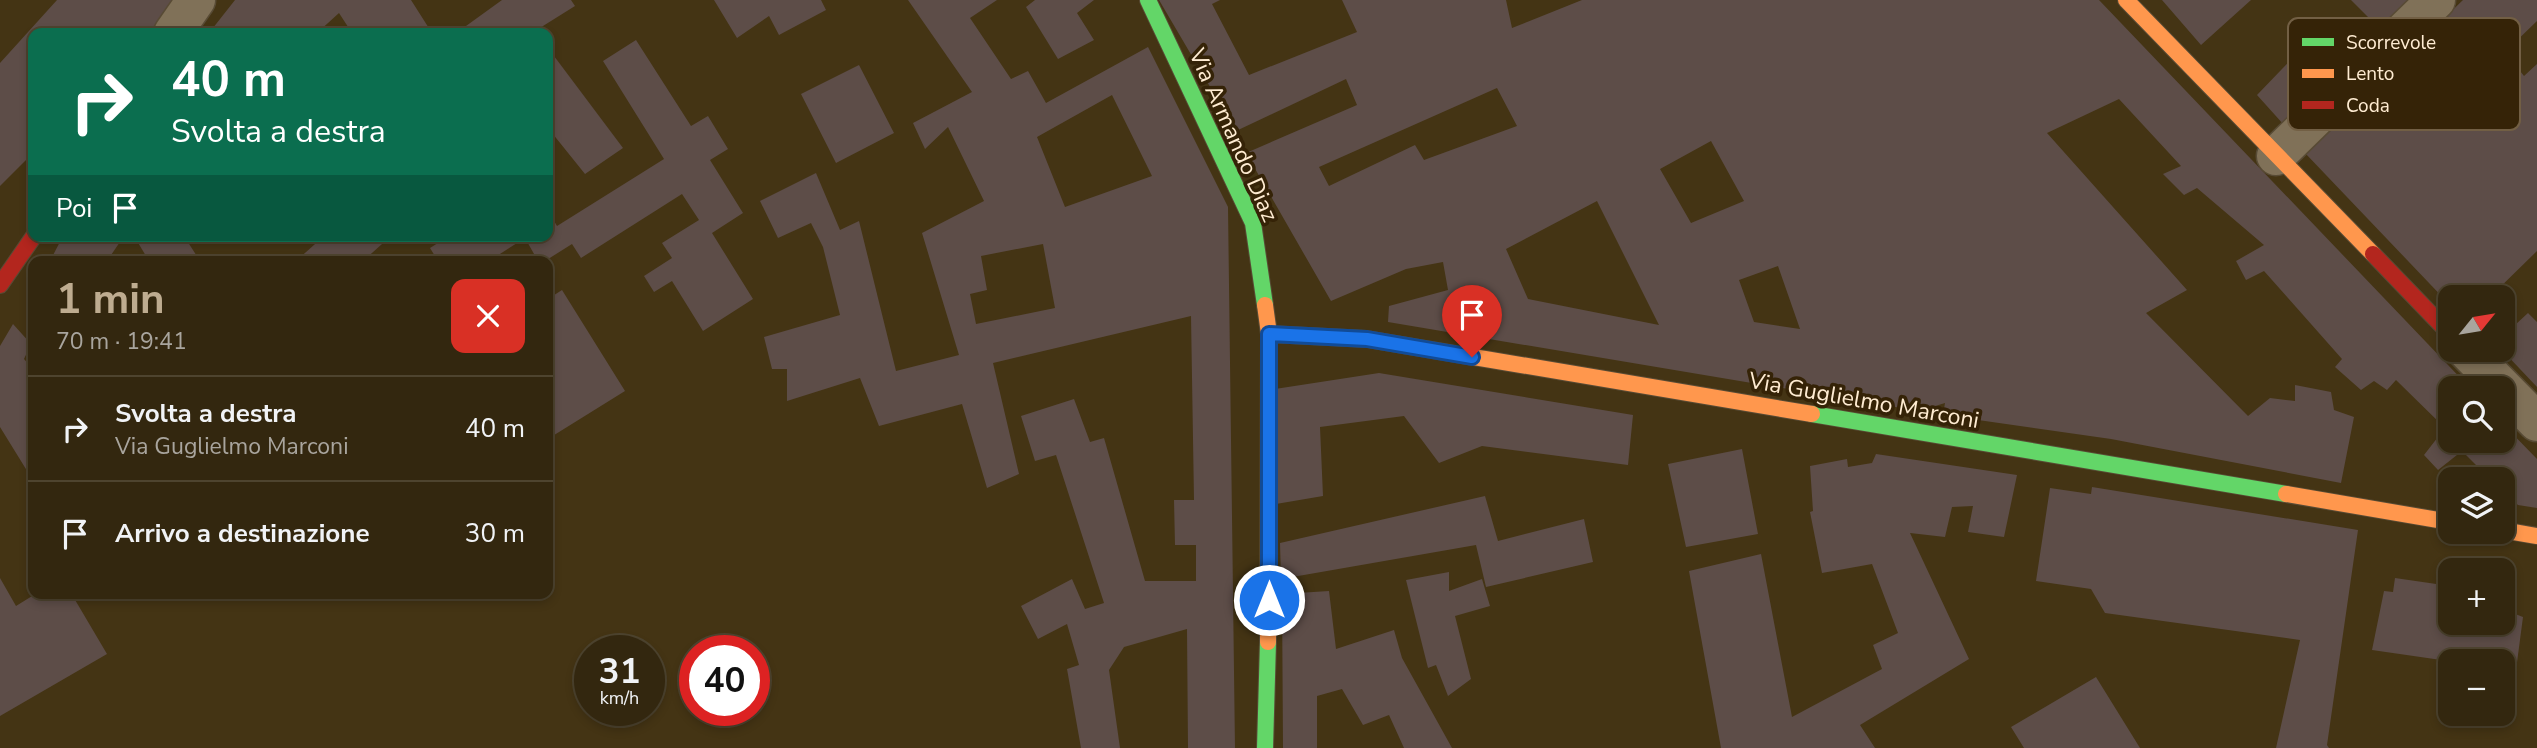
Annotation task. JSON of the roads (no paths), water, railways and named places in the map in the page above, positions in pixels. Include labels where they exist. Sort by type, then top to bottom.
[{"type":"street","points":[[176,28],[196,0]]},
{"type":"street","name":"Via Armando Diaz","points":[[1148,0],[1253,223],[1269,334],[1269,600],[1265,748]]},
{"type":"street","points":[[2126,0],[2438,322]]},
{"type":"street","points":[[2418,18],[2436,0]]},
{"type":"street","points":[[2276,156],[2303,130]]},
{"type":"street","points":[[0,285],[29,242]]},
{"type":"street","name":"Via Guglielmo Marconi","points":[[1269,334],[1367,339],[2438,520]]},
{"type":"street","points":[[2478,362],[2537,422]]},
{"type":"street","points":[[2515,532],[2537,536]]}]
